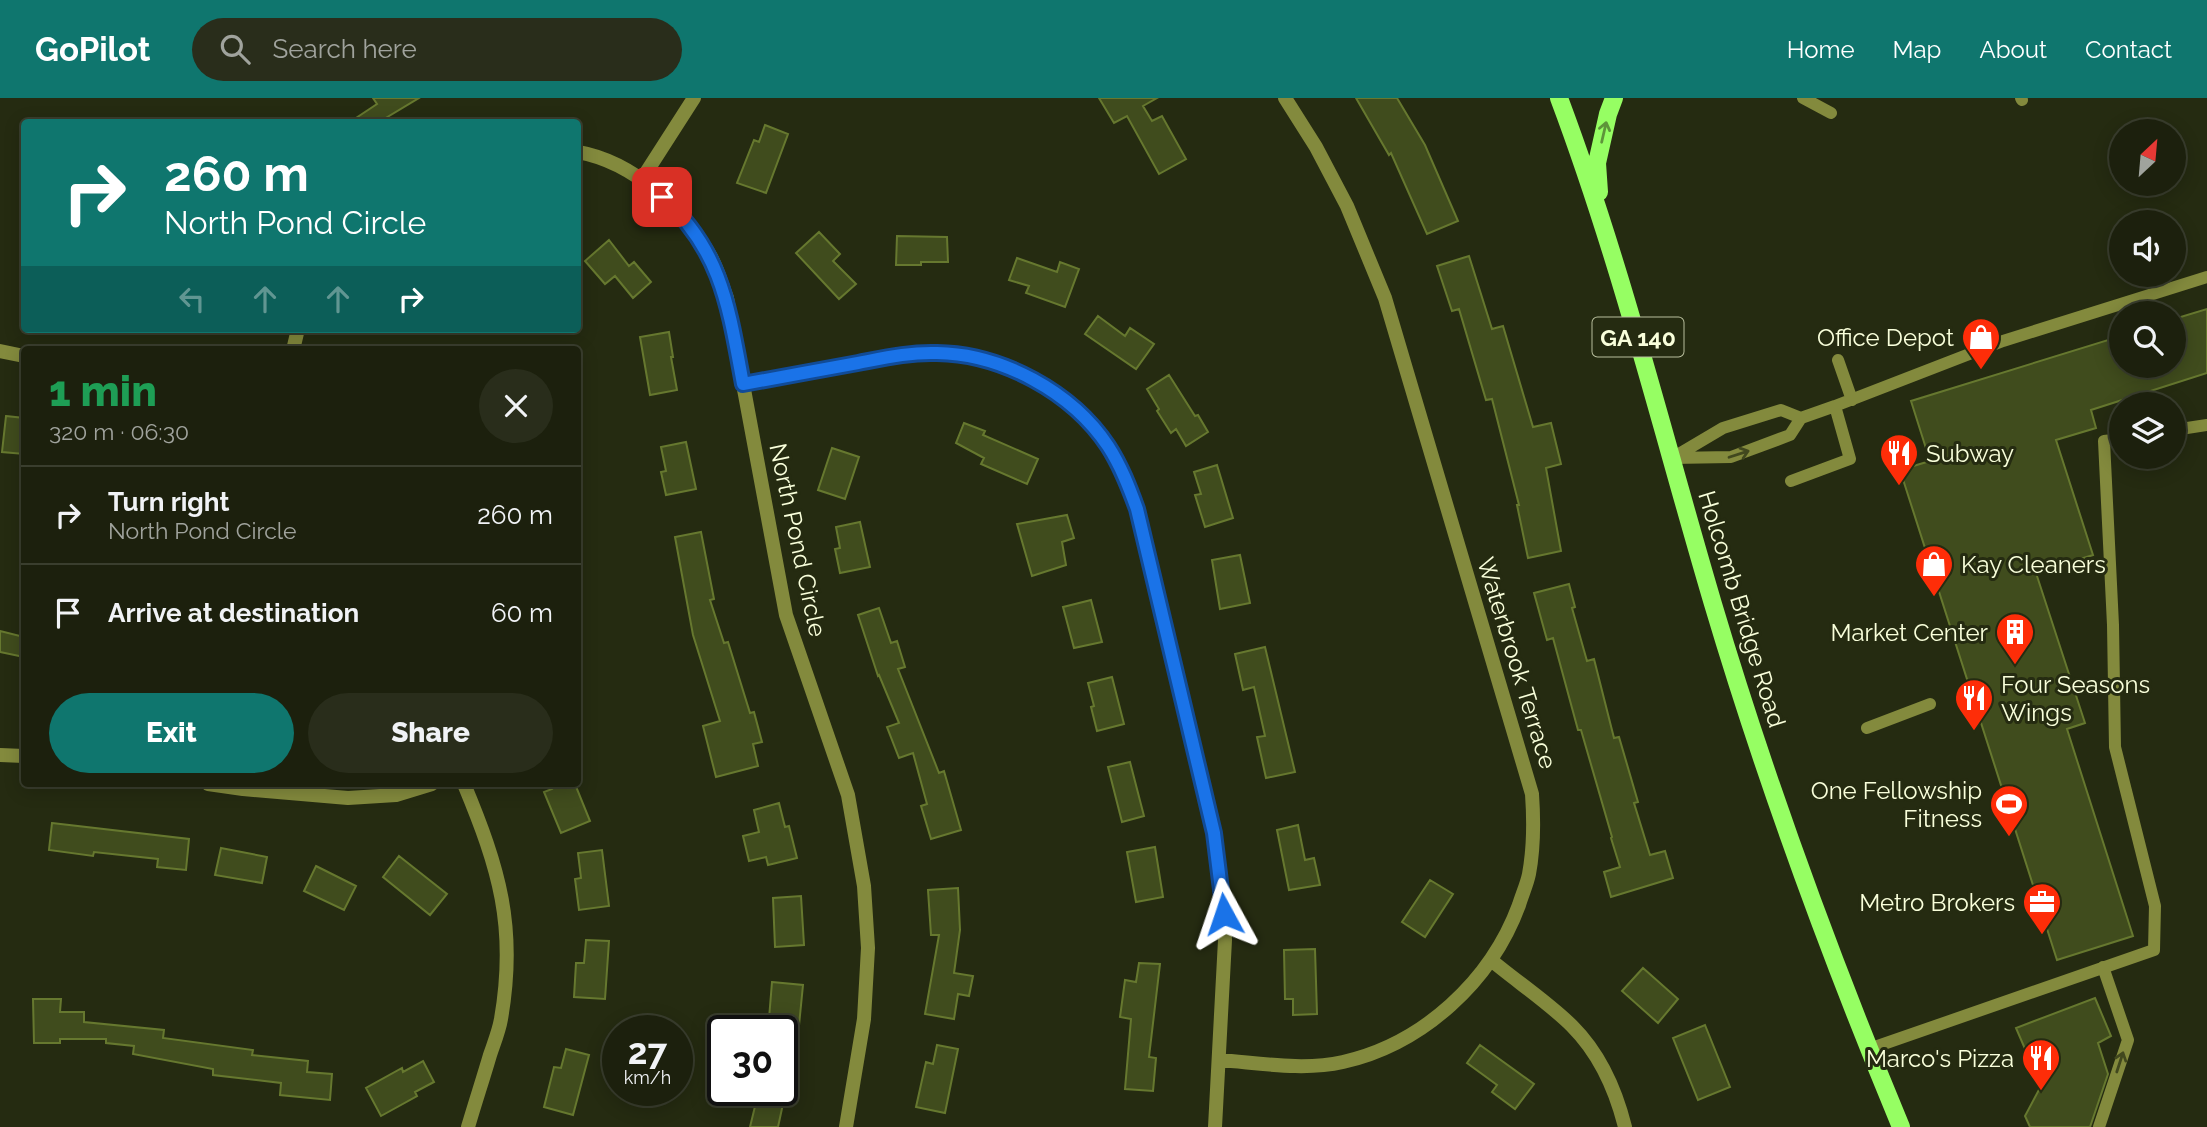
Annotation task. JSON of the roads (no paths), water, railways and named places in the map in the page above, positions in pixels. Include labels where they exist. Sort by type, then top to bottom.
[{"type":"main road","name":"Holcomb Bridge Road","points":[[1559,98],[1601,217],[1713,603],[1761,756],[1819,922],[1901,1127]]},
{"type":"main road","points":[[1601,217],[1597,163],[1614,98]]},
{"type":"street","points":[[642,179],[694,98]]},
{"type":"street","name":"Waterbrook Terrace","points":[[1220,1060],[1308,1067],[1341,1063],[1374,1053],[1405,1039],[1434,1020],[1466,990],[1491,960],[1513,922],[1529,877],[1535,838],[1532,794],[1385,298],[1347,206],[1317,147],[1284,98]]},
{"type":"street","name":"North Pond Circle","points":[[581,152],[591,154],[642,179],[682,214],[712,259],[727,298],[786,615],[848,794],[864,886],[869,948],[864,1019],[846,1127]]},
{"type":"street","points":[[0,351],[21,355]]},
{"type":"street","points":[[743,384],[907,354],[967,356],[1008,367],[1043,385],[1080,414],[1107,445],[1125,475],[1137,509],[1214,833],[1222,888],[1225,940],[1215,1127]]},
{"type":"street","points":[[0,755],[21,756]]},
{"type":"street","points":[[229,787],[348,798],[396,795],[422,787]]},
{"type":"street","points":[[465,787],[487,839],[497,874],[506,922],[508,965],[501,1022],[468,1127]]},
{"type":"street","points":[[1491,960],[1572,1025],[1590,1047],[1604,1070],[1625,1127]]},
{"type":"lane","points":[[1803,98],[1831,113]]},
{"type":"lane","points":[[1672,458],[1731,457],[1790,435],[1801,418],[2003,341],[2207,277]]},
{"type":"lane","points":[[1838,360],[1852,400]]},
{"type":"lane","points":[[1791,481],[1850,459],[1835,406]]},
{"type":"lane","points":[[1672,458],[1723,428],[1781,410],[1801,418]]},
{"type":"lane","points":[[2186,428],[2207,425]]},
{"type":"lane","points":[[1869,1049],[2154,950],[2155,906],[2115,747],[2113,625],[2104,442],[2109,441]]},
{"type":"lane","points":[[1867,728],[1930,704]]},
{"type":"lane","points":[[2099,1127],[2128,1040],[2103,967]]},
{"type":"place","name":"Office Depot","points":[[1981,371]]},
{"type":"place","name":"Subway","points":[[1899,487]]},
{"type":"place","name":"Kay Cleaners","points":[[1934,598]]},
{"type":"place","name":"Market Center","points":[[2015,666]]},
{"type":"place","name":"Four Seasons Wings","points":[[1974,732]]},
{"type":"place","name":"One Fellowship Fitness","points":[[2009,838]]},
{"type":"place","name":"Metro Brokers","points":[[2042,936]]},
{"type":"place","name":"Marco's Pizza","points":[[2041,1092]]}]
